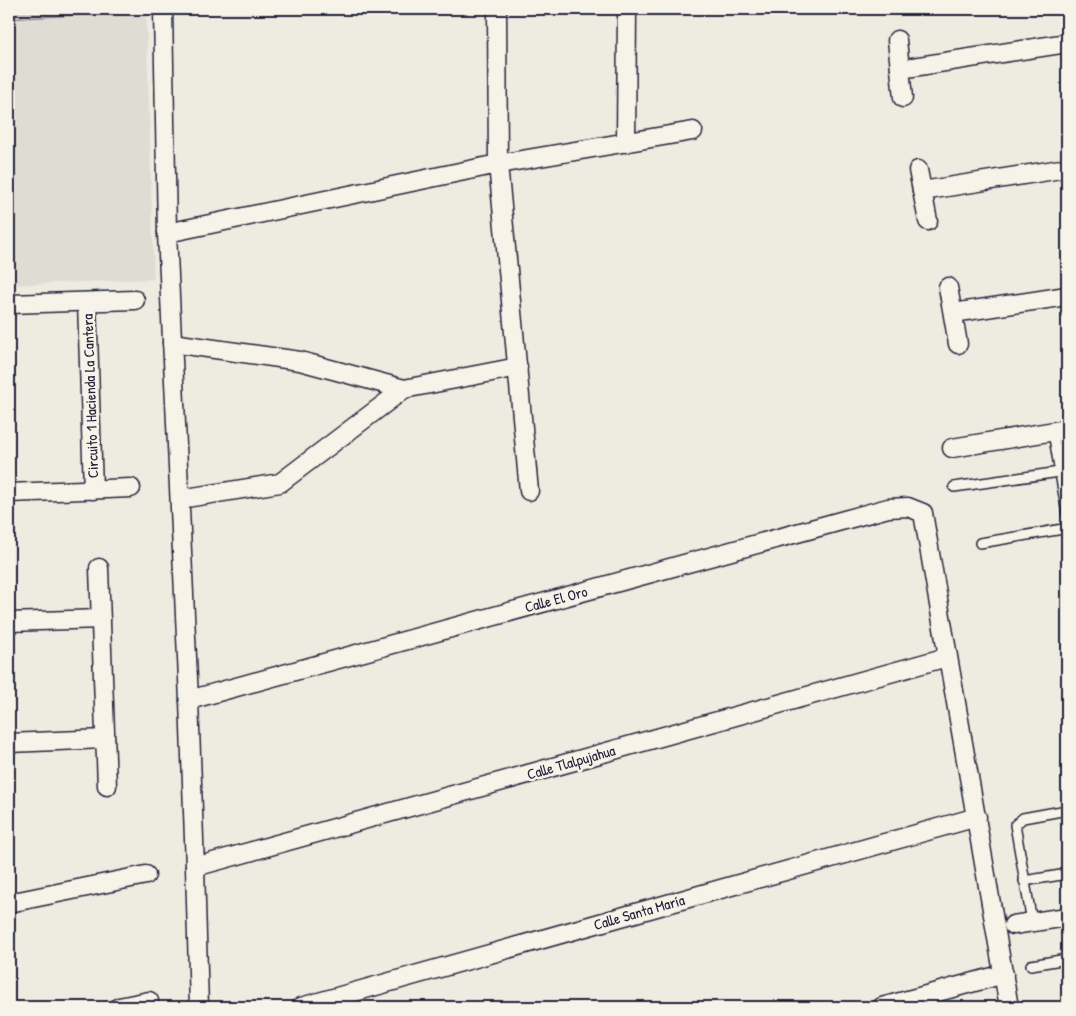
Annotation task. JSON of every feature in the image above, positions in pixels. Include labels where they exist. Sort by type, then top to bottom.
[{"type":"street","points":[[163,9],[167,233],[189,700],[199,1007]]},
{"type":"street","points":[[497,9],[498,164],[529,491]]},
{"type":"street","points":[[626,143],[627,9]]},
{"type":"street","points":[[897,40],[903,98]]},
{"type":"street","points":[[900,69],[1067,43]]},
{"type":"street","points":[[167,233],[498,164],[693,131]]},
{"type":"street","points":[[922,191],[1067,168]]},
{"type":"street","points":[[918,170],[928,221]]},
{"type":"street","points":[[948,287],[958,344]]},
{"type":"street","points":[[953,313],[1067,296]]},
{"type":"street","points":[[9,304],[136,300]]},
{"type":"street","name":"Circuito 1 Hacienda La Cantera","points":[[87,302],[93,490]]},
{"type":"street","points":[[172,343],[300,361],[404,389],[518,367]]},
{"type":"street","points":[[180,499],[280,483],[404,389]]},
{"type":"street","points":[[952,448],[1060,430]]},
{"type":"street","name":"Circuito 1 Hacienda La Cantera","points":[[9,493],[131,488]]},
{"type":"street","name":"Calle El Oro","points":[[189,700],[888,508],[908,507],[923,513],[947,657]]},
{"type":"street","points":[[99,568],[107,786]]},
{"type":"street","points":[[9,622],[101,619]]},
{"type":"street","points":[[947,657],[977,817],[1009,1007]]},
{"type":"street","name":"Calle Tlalpujahua","points":[[195,867],[947,657]]},
{"type":"street","points":[[9,743],[105,739]]},
{"type":"street","name":"Calle Santa María","points":[[301,1007],[977,817]]},
{"type":"street","points":[[9,903],[146,875]]},
{"type":"street","points":[[1013,925],[1067,917]]},
{"type":"street","points":[[882,1007],[1004,974]]},
{"type":"street","points":[[118,1007],[149,1001]]},
{"type":"lane","points":[[1060,430],[1060,472],[1067,514]]},
{"type":"lane","points":[[954,487],[1060,472]]},
{"type":"lane","points":[[980,543],[1064,529],[1067,524]]},
{"type":"lane","points":[[1032,922],[1015,825],[1023,818],[1067,810]]},
{"type":"lane","points":[[1024,881],[1067,874]]},
{"type":"lane","points":[[1031,965],[1067,959]]},
{"type":"shaded area","points":[[9,9],[146,9],[146,11],[9,19]]},
{"type":"shaded area","points":[[146,11],[154,279],[9,285],[9,19]]}]
